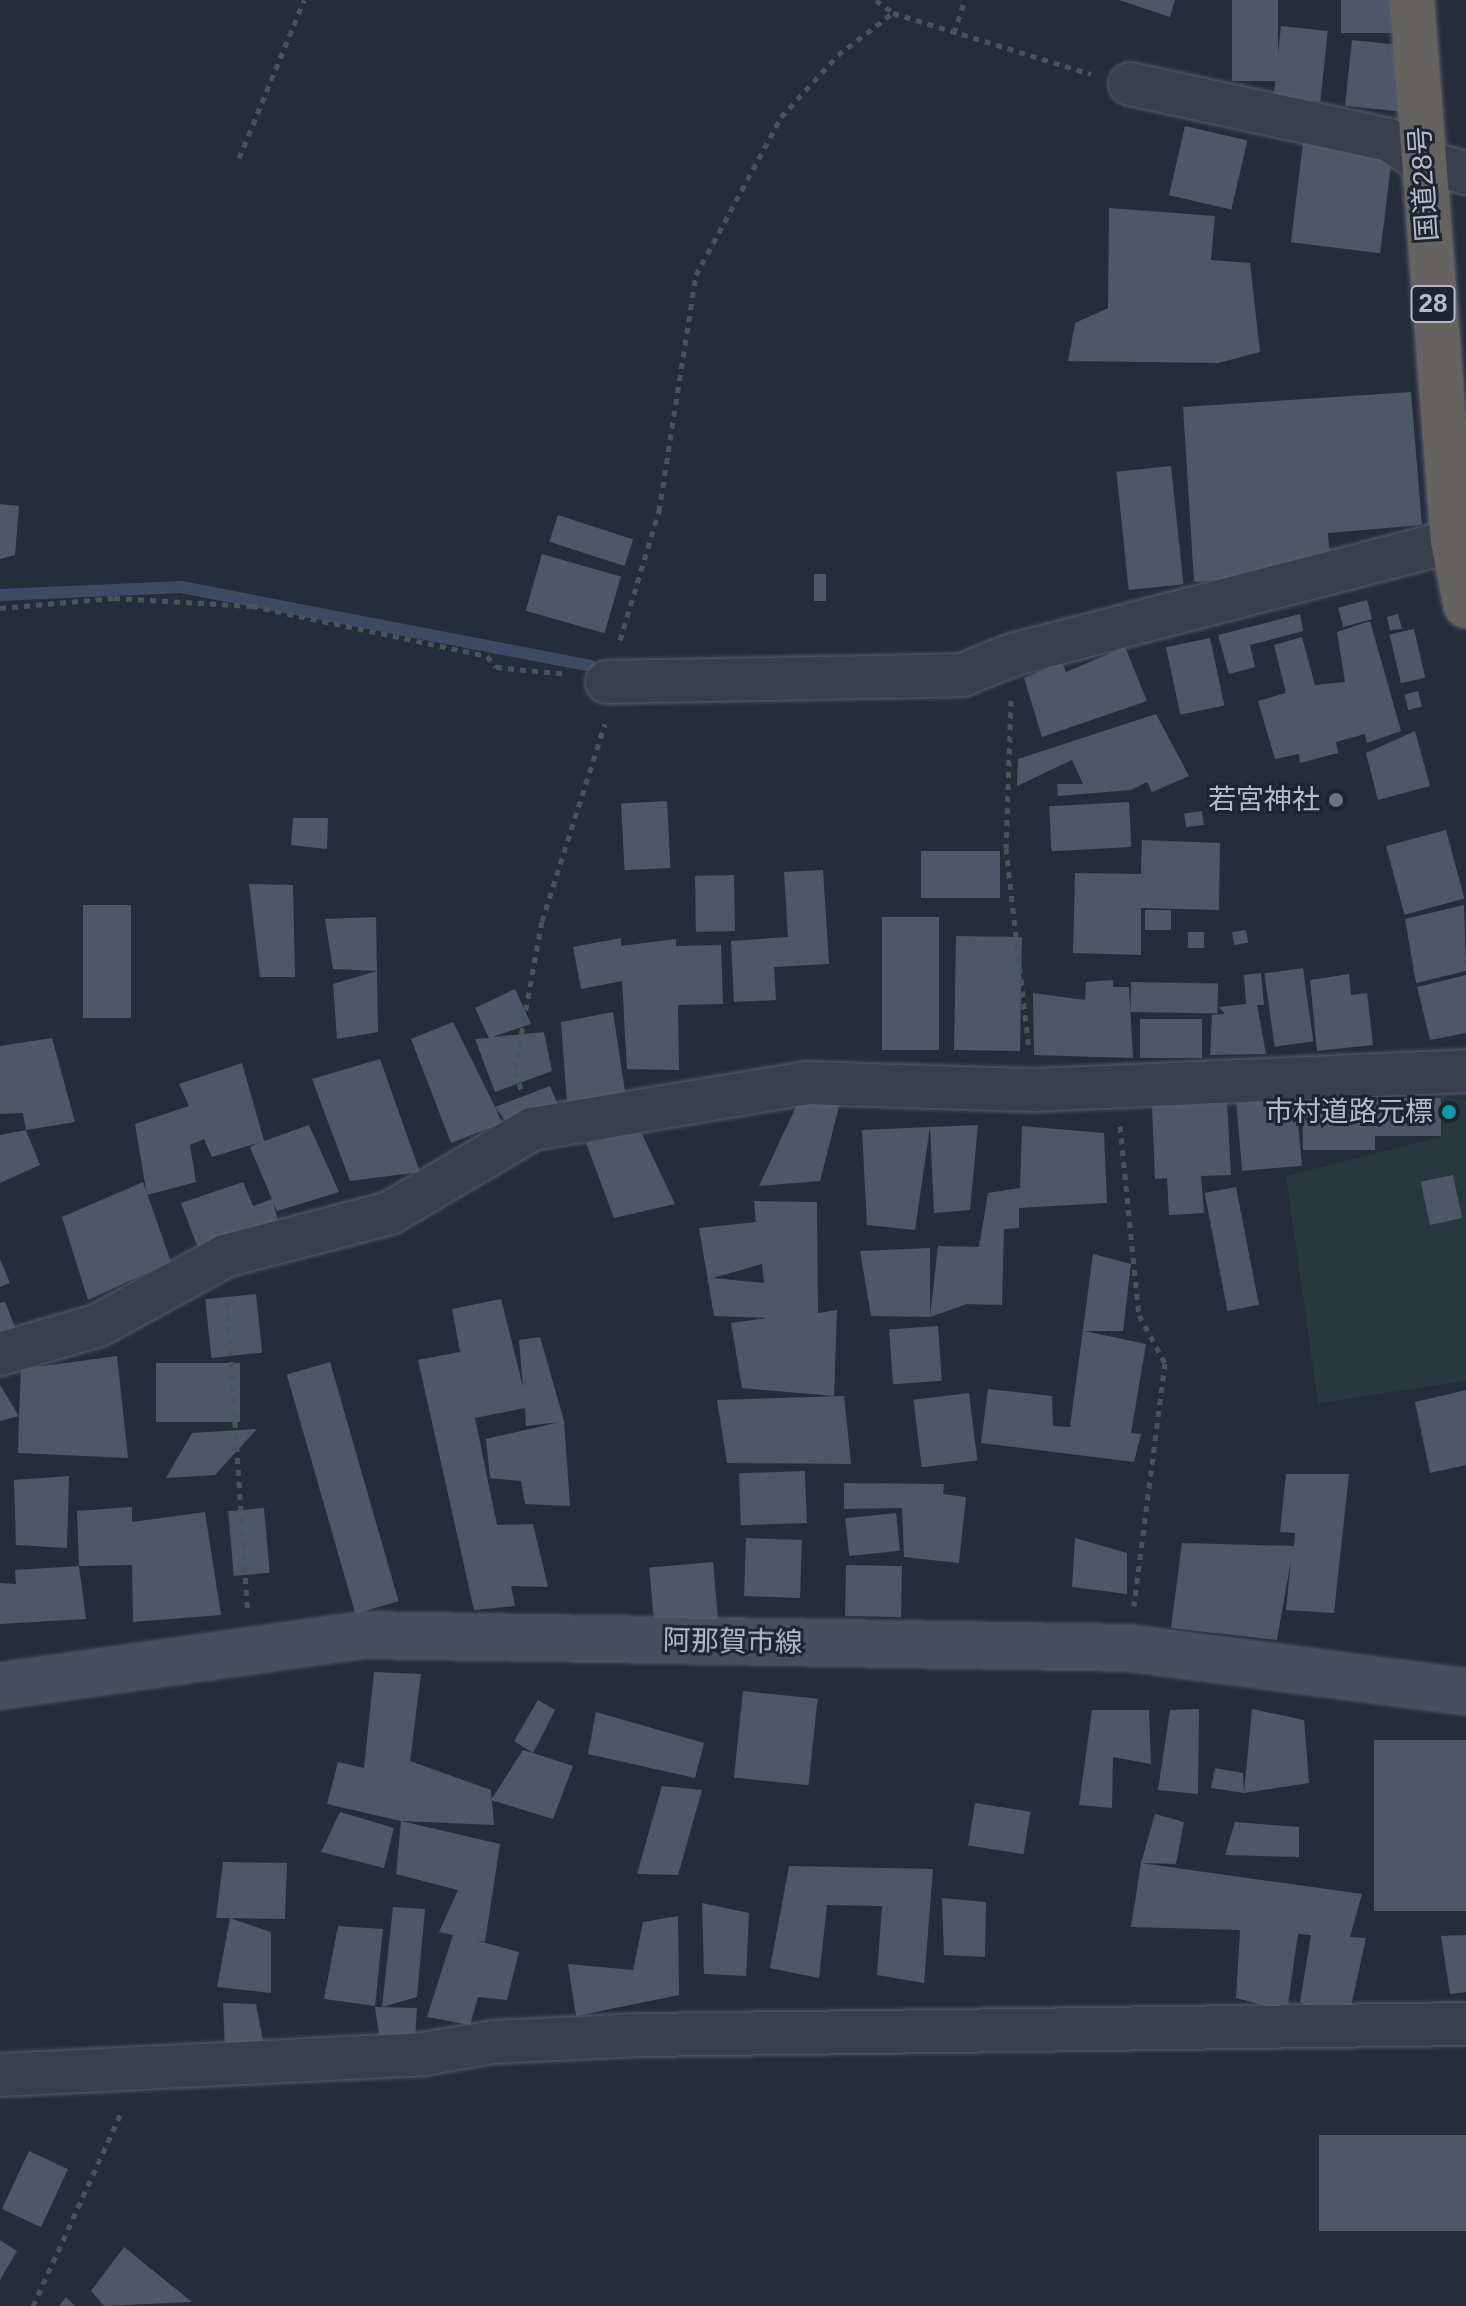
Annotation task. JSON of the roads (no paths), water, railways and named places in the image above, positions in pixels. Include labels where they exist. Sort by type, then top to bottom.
[{"type":"highway","name":"国道28号","points":[[1412,0],[1421,161],[1453,541],[1466,606]]},
{"type":"main road","name":"阿那賀市線","points":[[0,1686],[249,1648],[363,1635],[1128,1648],[1466,1692]]},
{"type":"street","points":[[1130,84],[1389,140],[1421,161],[1466,173]]},
{"type":"street","points":[[607,682],[962,675],[989,671],[1012,655],[1453,541]]},
{"type":"street","points":[[0,1354],[99,1325],[225,1256],[390,1213],[532,1129],[775,1085],[1034,1090],[1466,1071]]},
{"type":"street","points":[[0,2075],[641,2035],[1466,2024]]},
{"type":"waterway","points":[[0,595],[181,587],[590,666]]},
{"type":"place","name":"若宮神社","points":[[1336,800]]},
{"type":"place","name":"市村道路元標","points":[[1449,1112]]}]
